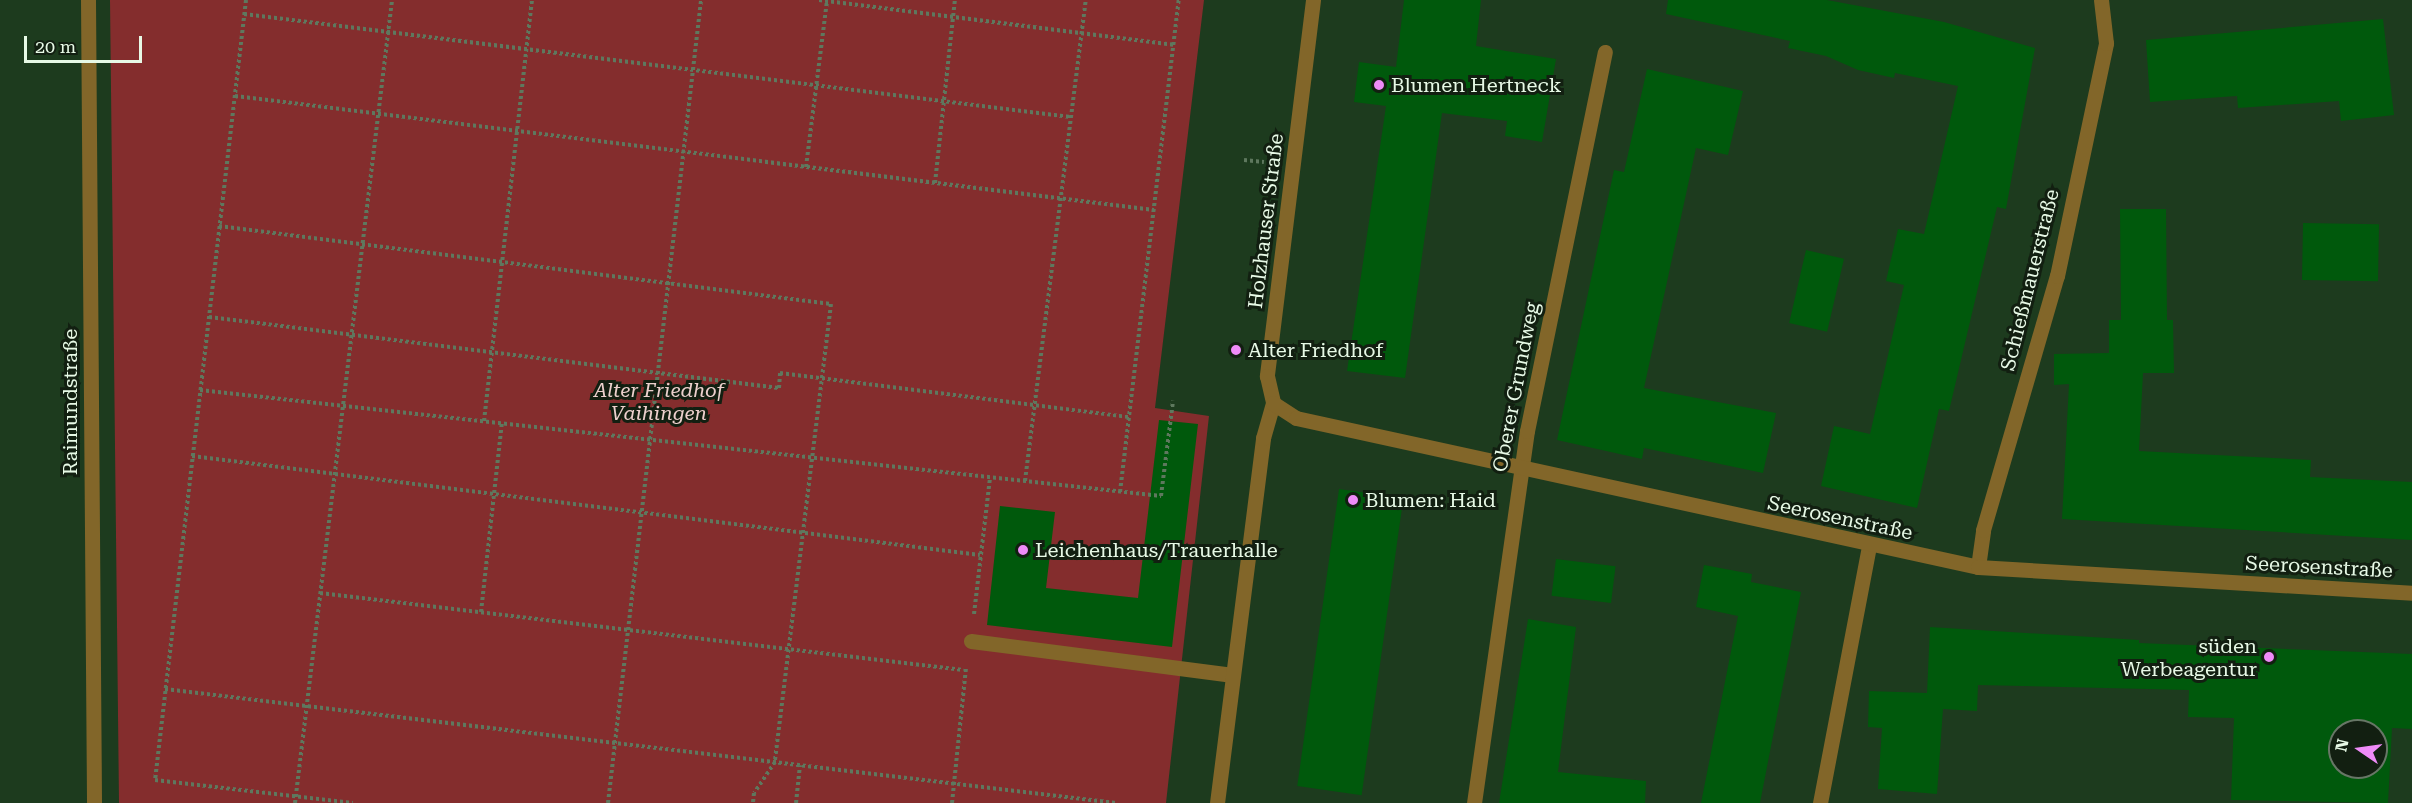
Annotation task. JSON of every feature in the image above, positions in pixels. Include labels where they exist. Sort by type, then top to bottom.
[{"type":"street","name":"Raimundstraße","points":[[88,0],[94,803]]},
{"type":"street","name":"Holzhauser Straße","points":[[1217,803],[1263,438],[1273,404],[1267,376],[1313,0]]},
{"type":"street","name":"Schießmauerstraße","points":[[1978,567],[1983,530],[2062,252],[2106,43],[2101,0]]},
{"type":"street","name":"Oberer Grundweg","points":[[1473,803],[1521,471],[1605,52]]},
{"type":"street","name":"Seerosenstraße","points":[[1273,404],[1296,418],[1521,471],[1869,546],[1978,567],[2412,593]]},
{"type":"street","points":[[1820,803],[1869,546]]},
{"type":"street","points":[[971,641],[1233,675]]},
{"type":"path","points":[[246,0],[155,780],[353,803]]},
{"type":"path","points":[[295,803],[392,0]]},
{"type":"path","points":[[484,422],[532,0]]},
{"type":"path","points":[[608,803],[701,0]]},
{"type":"path","points":[[819,0],[1173,45]]},
{"type":"path","points":[[934,183],[955,0]]},
{"type":"path","points":[[1024,481],[1086,0]]},
{"type":"path","points":[[1120,492],[1179,0]]},
{"type":"path","points":[[806,167],[827,1]]},
{"type":"path","points":[[244,14],[1071,117]]},
{"type":"path","points":[[235,96],[1154,210]]},
{"type":"path","points":[[219,226],[831,304],[801,531],[790,650],[775,762],[754,793],[753,803]]},
{"type":"path","points":[[209,317],[778,388],[780,373],[1130,417]]},
{"type":"path","points":[[200,390],[1161,496],[1173,402]]},
{"type":"path","points":[[481,612],[502,423]]},
{"type":"path","points":[[192,456],[980,555]]},
{"type":"path","points":[[952,803],[965,670],[971,641],[990,477]]},
{"type":"path","points":[[320,593],[965,670]]},
{"type":"path","points":[[165,689],[1116,803]]},
{"type":"path","points":[[796,803],[800,765]]},
{"type":"green space","name":"Alter Friedhof Vaihingen","points":[[110,0],[1204,0],[1155,408],[1209,416],[1166,803],[119,803]]},
{"type":"building","points":[[1404,0],[1481,0],[1476,46],[1556,59],[1542,142],[1505,136],[1507,121],[1442,113],[1405,378],[1347,371],[1386,106],[1354,102],[1359,62],[1396,67]]},
{"type":"building","points":[[1668,0],[1827,0],[1944,22],[2035,48],[2006,209],[1997,207],[1949,411],[1939,409],[1917,508],[1821,486],[1834,426],[1870,434],[1904,285],[1886,281],[1898,229],[1924,234],[1958,86],[1895,73],[1894,78],[1858,70],[1826,56],[1788,48],[1790,41],[1666,14]]},
{"type":"building","points":[[2383,19],[2394,115],[2341,121],[2339,101],[2238,108],[2237,96],[2150,102],[2146,40]]},
{"type":"building","points":[[1647,69],[1743,91],[1728,155],[1696,148],[1644,388],[1776,413],[1763,473],[1644,448],[1642,459],[1557,440],[1614,170],[1624,172]]},
{"type":"building","points":[[2120,209],[2166,209],[2167,320],[2173,320],[2174,373],[2143,373],[2139,451],[2311,460],[2310,477],[2412,482],[2412,540],[2062,519],[2069,384],[2054,385],[2054,354],[2109,353],[2109,320],[2121,320]]},
{"type":"building","points":[[2303,223],[2379,224],[2378,281],[2302,280]]},
{"type":"building","points":[[1806,250],[1844,259],[1827,332],[1789,323]]},
{"type":"building","name":"Leichenhaus/Trauerhalle","points":[[1159,420],[1198,424],[1172,647],[987,625],[1000,506],[1055,512],[1046,588],[1138,598]]},
{"type":"building","points":[[1339,489],[1403,498],[1362,795],[1297,786]]},
{"type":"building","points":[[1556,559],[1616,566],[1611,603],[1551,596]]},
{"type":"building","points":[[1704,565],[1752,574],[1751,582],[1801,592],[1760,803],[1701,803],[1738,616],[1696,607]]},
{"type":"building","points":[[1528,619],[1576,627],[1558,772],[1646,781],[1645,803],[1499,803]]},
{"type":"building","points":[[1930,627],[2139,640],[2139,643],[2412,654],[2412,729],[2392,728],[2388,803],[2231,800],[2234,718],[2188,717],[2189,690],[1978,685],[1977,711],[1943,709],[1937,794],[1878,789],[1882,728],[1868,727],[1869,691],[1927,693]]},
{"type":"place","name":"Blumen Hertneck","points":[[1379,85]]},
{"type":"place","name":"Alter Friedhof","points":[[1236,350]]},
{"type":"place","name":"Blumen: Haid","points":[[1353,500]]},
{"type":"place","name":"Leichenhaus/Trauerhalle","points":[[1023,550]]},
{"type":"place","name":"süden Werbeagentur","points":[[2269,657]]}]
